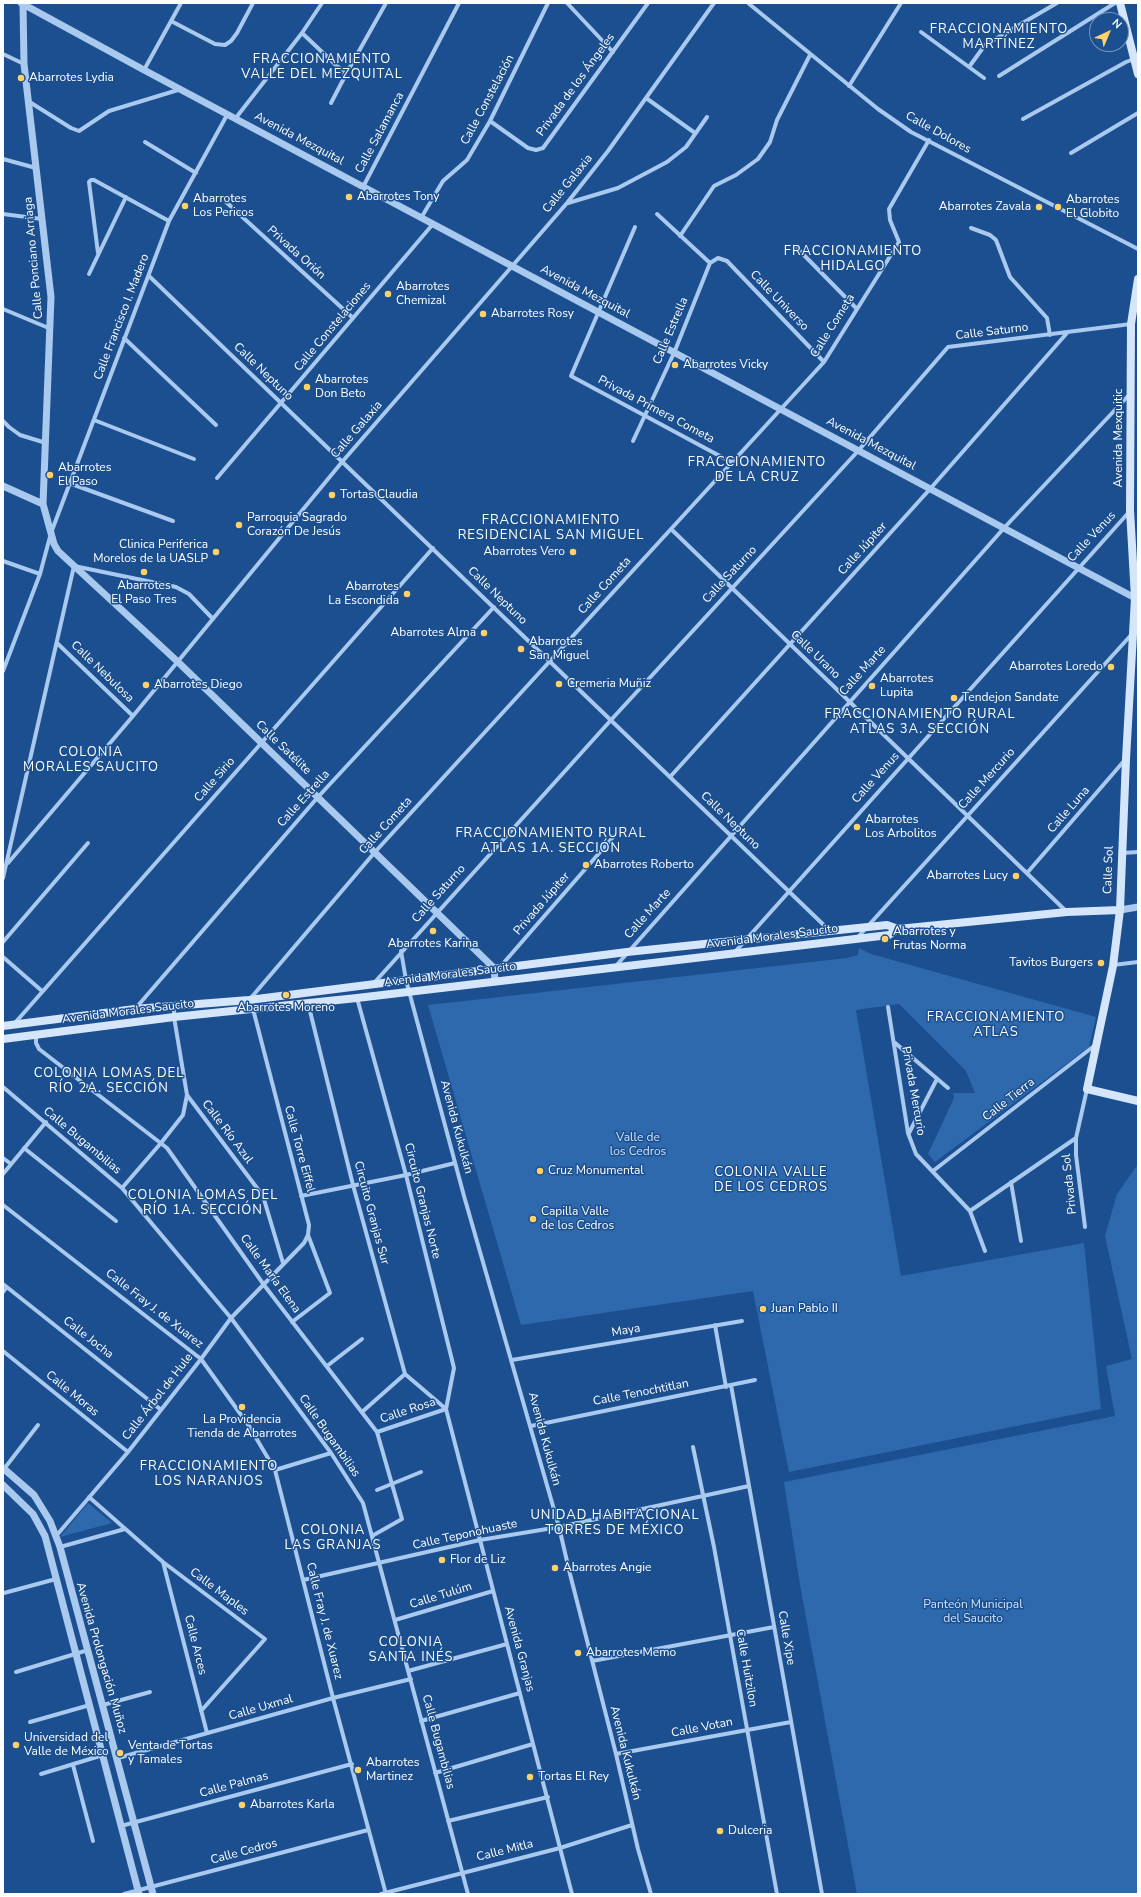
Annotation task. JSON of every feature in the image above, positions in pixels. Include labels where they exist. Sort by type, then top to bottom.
[{"type":"main road","points":[[1120,3],[1138,74]]},
{"type":"main road","name":"Avenida Mexquitic","points":[[1137,599],[1130,510],[1131,324],[1138,279]]},
{"type":"main road","name":"Calle Sol","points":[[1088,1089],[1113,966],[1120,910],[1126,759],[1135,654],[1133,633],[1137,599]]},
{"type":"main road","name":"Avenida Morales Saucito","points":[[3,1026],[134,1009],[249,1000],[627,952],[867,927],[887,925],[898,929],[1067,912],[1120,910]]},
{"type":"main road","name":"Avenida Morales Saucito","points":[[3,1039],[174,1017],[357,998],[889,935],[898,929]]},
{"type":"main road","points":[[691,946],[692,958]]},
{"type":"main road","points":[[1088,1089],[1138,1100]]},
{"type":"street","points":[[144,70],[181,3]]},
{"type":"street","points":[[171,21],[215,44],[225,45],[231,42],[253,3]]},
{"type":"street","points":[[235,119],[302,34],[322,3]]},
{"type":"street","points":[[331,103],[344,78],[345,71],[350,67],[386,3]]},
{"type":"street","name":"Calle Salamanca","points":[[363,187],[459,3]]},
{"type":"street","name":"Calle Constelación","points":[[421,218],[443,181],[467,160],[490,121],[548,3]]},
{"type":"street","points":[[567,3],[613,52]]},
{"type":"street","name":"Privada de los Ángeles","points":[[490,121],[528,148],[536,150],[543,148],[648,3]]},
{"type":"street","name":"Calle Galaxia","points":[[8,863],[178,662],[342,462],[567,203],[646,98],[714,3]]},
{"type":"street","name":"Calle Dolores","points":[[748,3],[850,86],[900,124],[1138,249]]},
{"type":"street","points":[[850,86],[901,3]]},
{"type":"street","points":[[969,67],[985,45],[1057,3]]},
{"type":"street","points":[[999,76],[1115,3]]},
{"type":"street","name":"Avenida Mezquital","points":[[22,4],[512,267],[1137,599]]},
{"type":"street","name":"Calle Ponciano Arriaga","points":[[22,4],[24,64],[51,297],[51,329],[43,504],[51,532]]},
{"type":"street","points":[[921,32],[984,78]]},
{"type":"street","points":[[302,34],[338,68],[345,71]]},
{"type":"street","points":[[3,54],[24,64]]},
{"type":"street","points":[[680,236],[714,186],[736,175],[758,159],[770,142],[777,120],[810,54]]},
{"type":"street","points":[[1023,119],[1134,59]]},
{"type":"street","points":[[28,101],[71,128],[79,131],[109,111],[180,89]]},
{"type":"street","points":[[646,98],[695,133]]},
{"type":"street","points":[[1071,153],[1138,114]]},
{"type":"street","name":"Calle Francisco I. Madero","points":[[3,671],[40,574],[51,532],[169,220],[228,115]]},
{"type":"street","points":[[567,203],[618,188],[667,162],[686,147],[707,117]]},
{"type":"street","name":"Calle Cometa","points":[[249,1000],[375,852],[824,362],[856,308],[899,242],[890,220],[889,209],[929,140]]},
{"type":"street","points":[[145,142],[196,173]]},
{"type":"street","points":[[3,160],[36,168]]},
{"type":"street","points":[[98,252],[89,182],[91,180],[94,180],[169,220]]},
{"type":"street","points":[[88,274],[126,197]]},
{"type":"street","name":"Privada Orión","points":[[226,202],[353,318]]},
{"type":"street","points":[[3,214],[42,219]]},
{"type":"street","points":[[656,214],[710,263]]},
{"type":"street","name":"Calle Constelaciones","points":[[217,478],[433,224]]},
{"type":"street","points":[[599,313],[635,227]]},
{"type":"street","points":[[971,228],[990,235],[996,240],[1010,277],[1047,318],[1050,334]]},
{"type":"street","points":[[795,246],[856,308]]},
{"type":"street","name":"Calle Universo","points":[[710,263],[718,258],[727,261],[824,362]]},
{"type":"street","name":"Calle Estrella","points":[[633,441],[674,353],[710,263]]},
{"type":"street","name":"Calle Neptuno","points":[[149,276],[830,931]]},
{"type":"street","points":[[3,309],[51,329]]},
{"type":"street","name":"Privada Primera Cometa","points":[[599,313],[571,376],[731,462]]},
{"type":"street","name":"Calle Saturno","points":[[372,984],[611,720],[858,451],[948,347],[1131,324]]},
{"type":"street","name":"Calle Júpiter","points":[[670,777],[930,489],[1068,332]]},
{"type":"street","points":[[124,338],[216,425]]},
{"type":"street","name":"Calle Marte","points":[[615,967],[1004,528],[1131,393]]},
{"type":"street","points":[[94,420],[194,459]]},
{"type":"street","points":[[3,421],[20,435],[46,443]]},
{"type":"street","points":[[69,484],[173,521]]},
{"type":"street","points":[[3,486],[43,504]]},
{"type":"street","name":"Calle Venus","points":[[734,953],[1130,510]]},
{"type":"street","name":"Calle Urano","points":[[671,529],[1067,912]]},
{"type":"street","name":"Calle Satélite","points":[[51,532],[54,544],[58,551],[178,662],[437,913],[497,968]]},
{"type":"street","name":"Calle Sirio","points":[[12,1026],[433,548]]},
{"type":"street","points":[[3,561],[40,574]]},
{"type":"street","points":[[3,878],[8,863],[74,566],[176,587],[188,594],[213,619]]},
{"type":"street","name":"Calle Estrella","points":[[134,1009],[318,797],[494,607]]},
{"type":"street","name":"Calle Mercurio","points":[[856,939],[1133,633]]},
{"type":"street","name":"Calle Nebulosa","points":[[57,643],[133,716]]},
{"type":"street","name":"Calle Luna","points":[[1027,873],[1126,759]]},
{"type":"street","name":"Privada Júpiter","points":[[497,968],[614,836]]},
{"type":"street","points":[[3,942],[88,843]]},
{"type":"street","points":[[1122,853],[1138,852]]},
{"type":"street","name":"Avenida Morales Saucito","points":[[1120,910],[1138,907]]},
{"type":"street","points":[[401,951],[406,980],[410,991]]},
{"type":"street","points":[[3,957],[42,991]]},
{"type":"street","points":[[1113,966],[1138,962]]},
{"type":"street","points":[[495,981],[497,968]]},
{"type":"street","name":"Avenida Kukulkán","points":[[410,991],[455,1163],[559,1527],[616,1754],[632,1825],[651,1894]]},
{"type":"street","name":"Circuito Granjas Norte","points":[[357,998],[406,1175],[454,1368],[446,1409]]},
{"type":"street","name":"Circuito Granjas Sur","points":[[308,1003],[353,1185],[404,1374]]},
{"type":"street","name":"Calle Río Azul","points":[[174,1006],[174,1017],[187,1095],[263,1196],[283,1264]]},
{"type":"street","name":"Privada Mercurio","points":[[888,1007],[908,1133],[916,1154],[970,1211]]},
{"type":"street","name":"Calle Torre Eiffel","points":[[252,1009],[309,1225],[308,1235],[330,1293],[292,1322]]},
{"type":"street","name":"Calle María Elena","points":[[36,1035],[39,1049],[167,1148],[264,1285],[377,1432],[402,1519],[372,1536]]},
{"type":"street","points":[[894,1042],[948,1088]]},
{"type":"street","name":"Calle Tierra","points":[[933,1171],[1096,1044]]},
{"type":"street","points":[[908,1133],[937,1079]]},
{"type":"street","name":"Calle Bugambilias","points":[[3,1087],[122,1188],[231,1318],[331,1453],[363,1503],[468,1894]]},
{"type":"street","name":"Calle Sol","points":[[1076,1138],[1088,1089]]},
{"type":"street","points":[[122,1188],[183,1115],[187,1095]]},
{"type":"street","points":[[3,1174],[46,1122]]},
{"type":"street","points":[[985,1251],[970,1211],[1076,1138]]},
{"type":"street","name":"Privada Sol","points":[[1076,1138],[1076,1155],[1085,1226]]},
{"type":"street","points":[[24,1148],[116,1221]]},
{"type":"street","points":[[3,1158],[11,1164]]},
{"type":"street","points":[[301,1196],[406,1175],[455,1163]]},
{"type":"street","points":[[1011,1182],[1021,1241]]},
{"type":"street","name":"Calle Fray J. de Xuarez","points":[[3,1205],[201,1359],[249,1426],[275,1470],[333,1698],[352,1764],[384,1894]]},
{"type":"street","name":"Calle Árbol de Hule","points":[[55,1536],[128,1452],[160,1409],[201,1359],[231,1318],[304,1243],[308,1235]]},
{"type":"street","name":"Calle Jocha","points":[[3,1284],[160,1409]]},
{"type":"street","points":[[3,1292],[7,1287]]},
{"type":"street","name":"Maya","points":[[512,1360],[742,1321]]},
{"type":"street","points":[[715,1325],[726,1387]]},
{"type":"street","points":[[327,1366],[362,1339]]},
{"type":"street","name":"Calle Moras","points":[[3,1352],[128,1452]]},
{"type":"street","points":[[362,1412],[404,1374],[446,1409]]},
{"type":"street","name":"Calle Tenochtitlan","points":[[531,1426],[756,1380]]},
{"type":"street","name":"Calle Xipe","points":[[731,1385],[822,1894]]},
{"type":"street","name":"Calle Rosa","points":[[377,1432],[446,1409]]},
{"type":"street","name":"Avenida Granjas","points":[[446,1409],[533,1744],[548,1796],[572,1894]]},
{"type":"street","points":[[3,1469],[38,1425]]},
{"type":"street","name":"Calle Huitzilon","points":[[693,1447],[704,1495],[777,1894]]},
{"type":"street","points":[[275,1470],[331,1453]]},
{"type":"street","name":"Avenida Prolongación Muñoz","points":[[3,1469],[34,1495],[50,1521],[60,1547],[118,1758],[152,1890]]},
{"type":"street","points":[[376,1490],[422,1472]]},
{"type":"street","name":"Avenida Prolongación Muñoz","points":[[3,1485],[33,1514],[45,1536],[104,1754],[121,1826],[139,1892]]},
{"type":"street","name":"Calle Teponohuaste","points":[[303,1580],[480,1540],[559,1527],[749,1486]]},
{"type":"street","name":"Calle Maples","points":[[89,1497],[163,1562],[265,1639],[201,1711]]},
{"type":"street","points":[[60,1547],[125,1529]]},
{"type":"street","name":"Calle Arces","points":[[163,1562],[207,1733]]},
{"type":"street","points":[[4,1593],[56,1579]]},
{"type":"street","name":"Calle Tulúm","points":[[395,1620],[493,1591]]},
{"type":"street","points":[[592,1661],[774,1627]]},
{"type":"street","points":[[408,1671],[507,1644]]},
{"type":"street","points":[[16,1672],[88,1650]]},
{"type":"street","name":"Calle Uxmal","points":[[118,1758],[333,1698],[411,1679]]},
{"type":"street","points":[[103,1705],[150,1692]]},
{"type":"street","points":[[421,1720],[520,1693]]},
{"type":"street","points":[[30,1722],[90,1705]]},
{"type":"street","name":"Calle Votan","points":[[616,1754],[791,1722]]},
{"type":"street","points":[[435,1773],[533,1744]]},
{"type":"street","points":[[41,1774],[104,1754]]},
{"type":"street","name":"Calle Palmas","points":[[121,1826],[352,1764]]},
{"type":"street","points":[[73,1765],[93,1841]]},
{"type":"street","points":[[448,1821],[548,1796]]},
{"type":"street","name":"Calle Mitla","points":[[384,1894],[462,1872],[560,1848],[632,1825]]},
{"type":"street","name":"Calle Cedros","points":[[124,1894],[152,1890],[368,1830]]},
{"type":"green space","name":"Valle de los Cedros","points":[[859,948],[871,954],[1096,1017],[1089,1047],[935,1162],[928,1154],[954,1098],[953,1093],[975,1093],[966,1071],[899,1004],[856,1010],[901,1276],[1084,1243],[1101,1409],[789,1472],[753,1291],[521,1325],[428,1005],[847,958],[858,955]]},
{"type":"green space","name":"Panteón Municipal del Saucito","points":[[1138,1164],[1138,1894],[857,1894],[800,1585],[784,1482],[1115,1416],[1106,1366],[1132,1359],[1105,1236],[1117,1194]]},
{"type":"green space","points":[[88,1503],[112,1523],[60,1537]]},
{"type":"place","name":"Abarrotes Lydia","points":[[21,78]]},
{"type":"place","name":"Abarrotes Tony","points":[[349,197]]},
{"type":"place","name":"Abarrotes Los Pericos","points":[[185,206]]},
{"type":"place","name":"Abarrotes Zavala","points":[[1039,207]]},
{"type":"place","name":"Abarrotes El Globito","points":[[1058,207]]},
{"type":"place","name":"Abarrotes Chemizal","points":[[388,294]]},
{"type":"place","name":"Abarrotes Rosy","points":[[483,314]]},
{"type":"place","name":"Abarrotes Vicky","points":[[675,365]]},
{"type":"place","name":"Abarrotes Don Beto","points":[[307,387]]},
{"type":"place","name":"Abarrotes El Paso","points":[[50,475]]},
{"type":"place","name":"Tortas Claudia","points":[[332,495]]},
{"type":"place","name":"Parroquia Sagrado Corazón De Jesús","points":[[239,525]]},
{"type":"place","name":"Clinica Periferica Morelos de la UASLP","points":[[216,552]]},
{"type":"place","name":"Abarrotes Vero","points":[[573,552]]},
{"type":"place","name":"Abarrotes El Paso Tres","points":[[144,572]]},
{"type":"place","name":"Abarrotes La Escondida","points":[[407,594]]},
{"type":"place","name":"Abarrotes Alma","points":[[484,633]]},
{"type":"place","name":"Abarrotes San Miguel","points":[[521,649]]},
{"type":"place","name":"Abarrotes Loredo","points":[[1111,667]]},
{"type":"place","name":"Cremeria Muñiz","points":[[559,684]]},
{"type":"place","name":"Abarrotes Diego","points":[[146,685]]},
{"type":"place","name":"Abarrotes Lupita","points":[[872,686]]},
{"type":"place","name":"Tendejon Sandate","points":[[954,698]]},
{"type":"place","name":"Abarrotes Los Arbolitos","points":[[857,827]]},
{"type":"place","name":"Abarrotes Roberto","points":[[586,865]]},
{"type":"place","name":"Abarrotes Lucy","points":[[1016,876]]},
{"type":"place","name":"Abarrotes Karina","points":[[433,931]]},
{"type":"place","name":"Abarrotes y Frutas Norma","points":[[885,939]]},
{"type":"place","name":"Tavitos Burgers","points":[[1101,963]]},
{"type":"place","name":"Abarrotes Moreno","points":[[286,995]]},
{"type":"place","name":"Cruz Monumental","points":[[540,1171]]},
{"type":"place","name":"Capilla Valle de los Cedros","points":[[533,1219]]},
{"type":"place","name":"Juan Pablo II","points":[[763,1309]]},
{"type":"place","name":"La Providencia Tienda de Abarrotes","points":[[242,1407]]},
{"type":"place","name":"Flor de Liz","points":[[442,1560]]},
{"type":"place","name":"Abarrotes Angie","points":[[555,1568]]},
{"type":"place","name":"Abarrotes Memo","points":[[578,1653]]},
{"type":"place","name":"Universidad del Valle de México","points":[[16,1745]]},
{"type":"place","name":"Venta de Tortas y Tamales","points":[[120,1753]]},
{"type":"place","name":"Abarrotes Martinez","points":[[358,1770]]},
{"type":"place","name":"Tortas El Rey","points":[[530,1777]]},
{"type":"place","name":"Abarrotes Karla","points":[[242,1805]]},
{"type":"place","name":"Dulceria","points":[[720,1831]]},
{"type":"district","name":"FRACCIONAMIENTO MARTÍNEZ","points":[[999,38]]},
{"type":"district","name":"FRACCIONAMIENTO VALLE DEL MEZQUITAL","points":[[322,68]]},
{"type":"district","name":"FRACCIONAMIENTO HIDALGO","points":[[853,260]]},
{"type":"district","name":"FRACCIONAMIENTO DE LA CRUZ","points":[[757,470]]},
{"type":"district","name":"FRACCIONAMIENTO RESIDENCIAL SAN MIGUEL","points":[[551,528]]},
{"type":"district","name":"FRACCIONAMIENTO RURAL ATLAS 3A. SECCIÓN","points":[[920,722]]},
{"type":"district","name":"COLONIA MORALES SAUCITO","points":[[91,760]]},
{"type":"district","name":"FRACCIONAMIENTO RURAL ATLAS 1A. SECCIÓN","points":[[551,842]]},
{"type":"district","name":"FRACCIONAMIENTO ATLAS","points":[[996,1026]]},
{"type":"district","name":"COLONIA LOMAS DEL RÍO 2A. SECCIÓN","points":[[109,1082]]},
{"type":"district","name":"COLONIA VALLE DE LOS CEDROS","points":[[771,1180]]},
{"type":"district","name":"COLONIA LOMAS DEL RÍO 1A. SECCIÓN","points":[[203,1204]]},
{"type":"district","name":"FRACCIONAMIENTO LOS NARANJOS","points":[[209,1474]]},
{"type":"district","name":"UNIDAD HABITACIONAL TORRES DE MÉXICO","points":[[615,1524]]},
{"type":"district","name":"COLONIA LAS GRANJAS","points":[[333,1538]]},
{"type":"district","name":"COLONIA SANTA INÉS","points":[[411,1650]]}]
